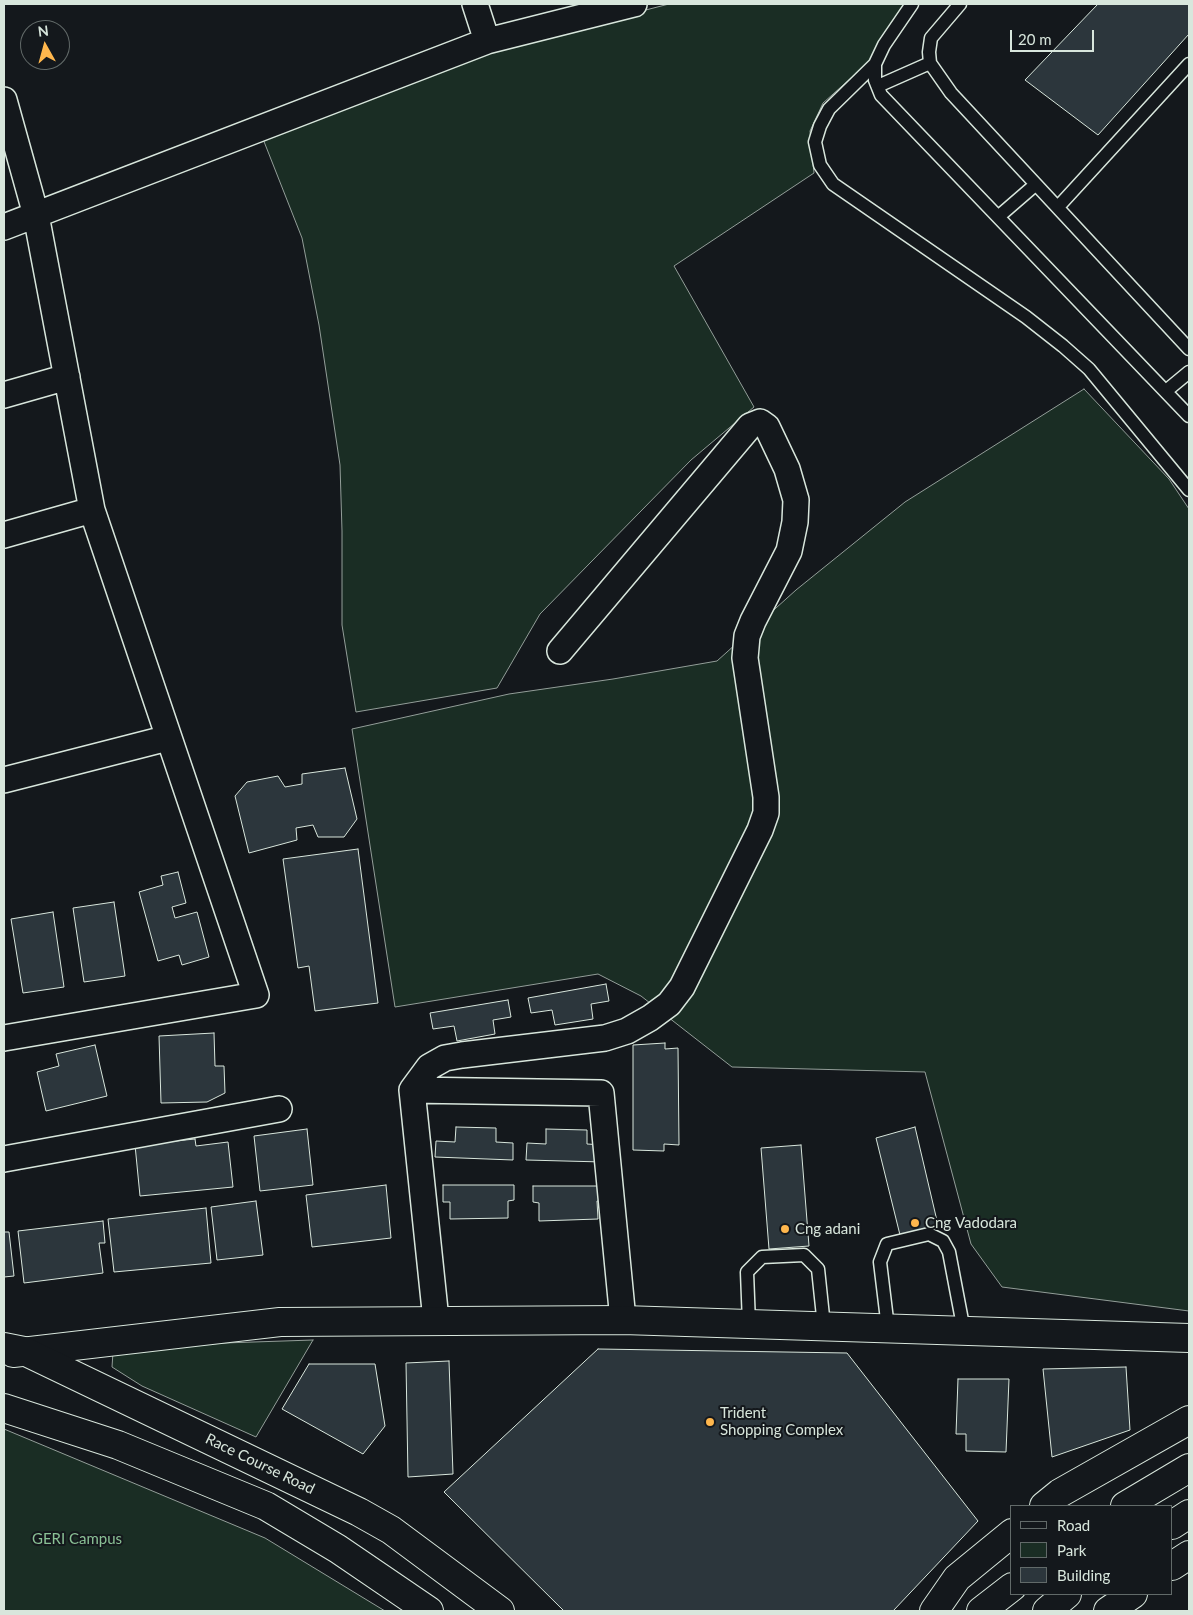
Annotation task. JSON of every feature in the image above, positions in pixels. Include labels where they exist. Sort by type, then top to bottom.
[{"type":"street","points":[[476,4],[487,41]]},
{"type":"street","points":[[4,227],[487,41],[634,4]]},
{"type":"street","points":[[4,100],[36,215],[92,510],[256,995],[4,1038]]},
{"type":"street","points":[[4,395],[67,377]]},
{"type":"street","points":[[436,1320],[412,1090],[429,1067],[445,1058],[605,1038],[627,1031],[650,1018],[669,1004],[682,987],[760,830],[766,813],[766,796],[745,658],[747,636],[789,551],[795,522],[796,500],[787,469],[767,427],[760,422],[750,426],[560,651]]},
{"type":"street","points":[[4,536],[92,510]]},
{"type":"street","points":[[4,780],[168,738]]},
{"type":"street","points":[[412,1090],[601,1093],[623,1320]]},
{"type":"street","points":[[4,1159],[279,1108]]},
{"type":"street","points":[[11,1351],[280,1322],[436,1320],[623,1320],[1189,1338]]},
{"type":"street","name":"Race Course Road","points":[[11,1351],[359,1512],[390,1530],[500,1611]]},
{"type":"street","points":[[4,1408],[118,1445],[266,1506],[338,1549],[429,1611]]},
{"type":"street","points":[[1045,1505],[1060,1493],[1189,1420]]},
{"type":"street","points":[[1128,1505],[1189,1468]]},
{"type":"street","points":[[1173,1524],[1189,1514]]},
{"type":"street","points":[[934,1611],[957,1578],[1010,1535]]},
{"type":"street","points":[[1173,1565],[1189,1555]]},
{"type":"street","points":[[981,1611],[1010,1589]]},
{"type":"street","points":[[1047,1611],[1066,1595]]},
{"type":"street","points":[[1108,1611],[1132,1595]]},
{"type":"lane","points":[[912,4],[884,45],[875,64],[829,110],[820,126],[815,142],[820,165],[832,184],[1026,318],[1063,346],[1089,370],[1189,490]]},
{"type":"lane","points":[[960,4],[931,38],[930,63],[951,93],[1189,349]]},
{"type":"lane","points":[[878,86],[930,63]]},
{"type":"lane","points":[[875,64],[875,80],[880,95],[1189,416]]},
{"type":"lane","points":[[1058,207],[1189,64]]},
{"type":"lane","points":[[998,217],[1035,185]]},
{"type":"lane","points":[[1166,391],[1189,372]]},
{"type":"lane","points":[[888,1328],[880,1262],[887,1244],[929,1234],[943,1242],[949,1252],[964,1331]]},
{"type":"lane","points":[[749,1324],[748,1272],[762,1257],[804,1255],[818,1269],[824,1326]]},
{"type":"green space","points":[[669,4],[906,4],[870,61],[823,103],[810,131],[814,173],[674,266],[754,407],[691,460],[540,614],[497,688],[356,712],[342,625],[340,465],[319,325],[302,238],[263,139],[491,50]]},
{"type":"green space","points":[[1084,389],[1169,479],[1189,509],[1189,1311],[1002,1287],[971,1244],[925,1072],[732,1067],[641,996],[598,974],[395,1007],[352,729],[509,694],[717,661],[796,590],[905,502]]},
{"type":"green space","points":[[313,1340],[256,1437],[142,1386],[112,1367],[113,1352],[224,1343]]},
{"type":"green space","name":"GERI Campus","points":[[4,1429],[265,1538],[385,1611],[4,1611]]},
{"type":"building","points":[[1098,4],[1189,4],[1189,34],[1098,135],[1025,80]]},
{"type":"building","points":[[345,768],[357,819],[344,837],[318,837],[313,825],[296,828],[297,840],[249,853],[235,796],[247,782],[278,776],[285,787],[302,784],[302,774]]},
{"type":"building","points":[[358,849],[378,1003],[315,1011],[309,966],[298,968],[283,859]]},
{"type":"building","points":[[178,872],[186,903],[172,907],[175,918],[197,912],[209,957],[182,965],[179,955],[158,961],[139,892],[163,885],[161,876]]},
{"type":"building","points":[[114,902],[125,976],[84,982],[73,908]]},
{"type":"building","points":[[53,912],[64,987],[23,993],[11,919]]},
{"type":"building","points":[[606,984],[609,1001],[591,1004],[593,1019],[555,1025],[552,1010],[531,1013],[528,998]]},
{"type":"building","points":[[508,1000],[511,1017],[493,1020],[495,1034],[457,1041],[454,1026],[433,1029],[430,1013]]},
{"type":"building","points":[[214,1033],[215,1066],[224,1066],[225,1093],[207,1102],[161,1103],[159,1036]]},
{"type":"building","points":[[665,1043],[665,1049],[678,1048],[679,1145],[664,1144],[664,1151],[633,1150],[633,1045]]},
{"type":"building","points":[[95,1045],[107,1096],[46,1111],[37,1072],[59,1066],[56,1054]]},
{"type":"building","points":[[456,1127],[496,1128],[496,1142],[513,1143],[513,1160],[435,1157],[436,1141],[455,1142]]},
{"type":"building","points":[[915,1127],[938,1225],[900,1235],[876,1138]]},
{"type":"building","points":[[307,1129],[313,1185],[260,1191],[254,1136]]},
{"type":"building","points":[[546,1129],[587,1130],[587,1144],[604,1145],[603,1162],[526,1160],[527,1143],[546,1144]]},
{"type":"building","points":[[195,1139],[196,1146],[228,1142],[233,1187],[140,1196],[135,1145]]},
{"type":"building","points":[[801,1145],[809,1246],[769,1249],[761,1148]]},
{"type":"building","points":[[386,1185],[391,1238],[312,1247],[306,1195]]},
{"type":"building","points":[[443,1185],[514,1185],[514,1200],[508,1201],[508,1218],[450,1219],[450,1202],[443,1202]]},
{"type":"building","points":[[533,1186],[603,1186],[603,1201],[597,1201],[598,1219],[539,1221],[539,1203],[533,1202]]},
{"type":"building","points":[[256,1201],[263,1255],[217,1260],[211,1207]]},
{"type":"building","points":[[206,1208],[211,1263],[114,1272],[108,1219]]},
{"type":"building","points":[[103,1221],[105,1243],[99,1243],[103,1273],[24,1283],[18,1231]]},
{"type":"building","points":[[4,1232],[9,1232],[14,1276],[4,1277]]},
{"type":"building","name":"Trident Shopping Complex","points":[[598,1349],[847,1353],[978,1521],[893,1611],[564,1611],[444,1492]]},
{"type":"building","points":[[449,1361],[453,1474],[408,1477],[406,1363]]},
{"type":"building","points":[[309,1364],[375,1364],[385,1426],[363,1454],[282,1409]]},
{"type":"building","points":[[1126,1367],[1130,1430],[1052,1457],[1043,1369]]},
{"type":"building","points":[[958,1379],[1009,1379],[1006,1452],[966,1451],[966,1434],[956,1434]]},
{"type":"place","name":"Cng Vadodara","points":[[915,1223]]},
{"type":"place","name":"Cng adani","points":[[785,1229]]},
{"type":"place","name":"Trident Shopping Complex","points":[[710,1422]]}]
